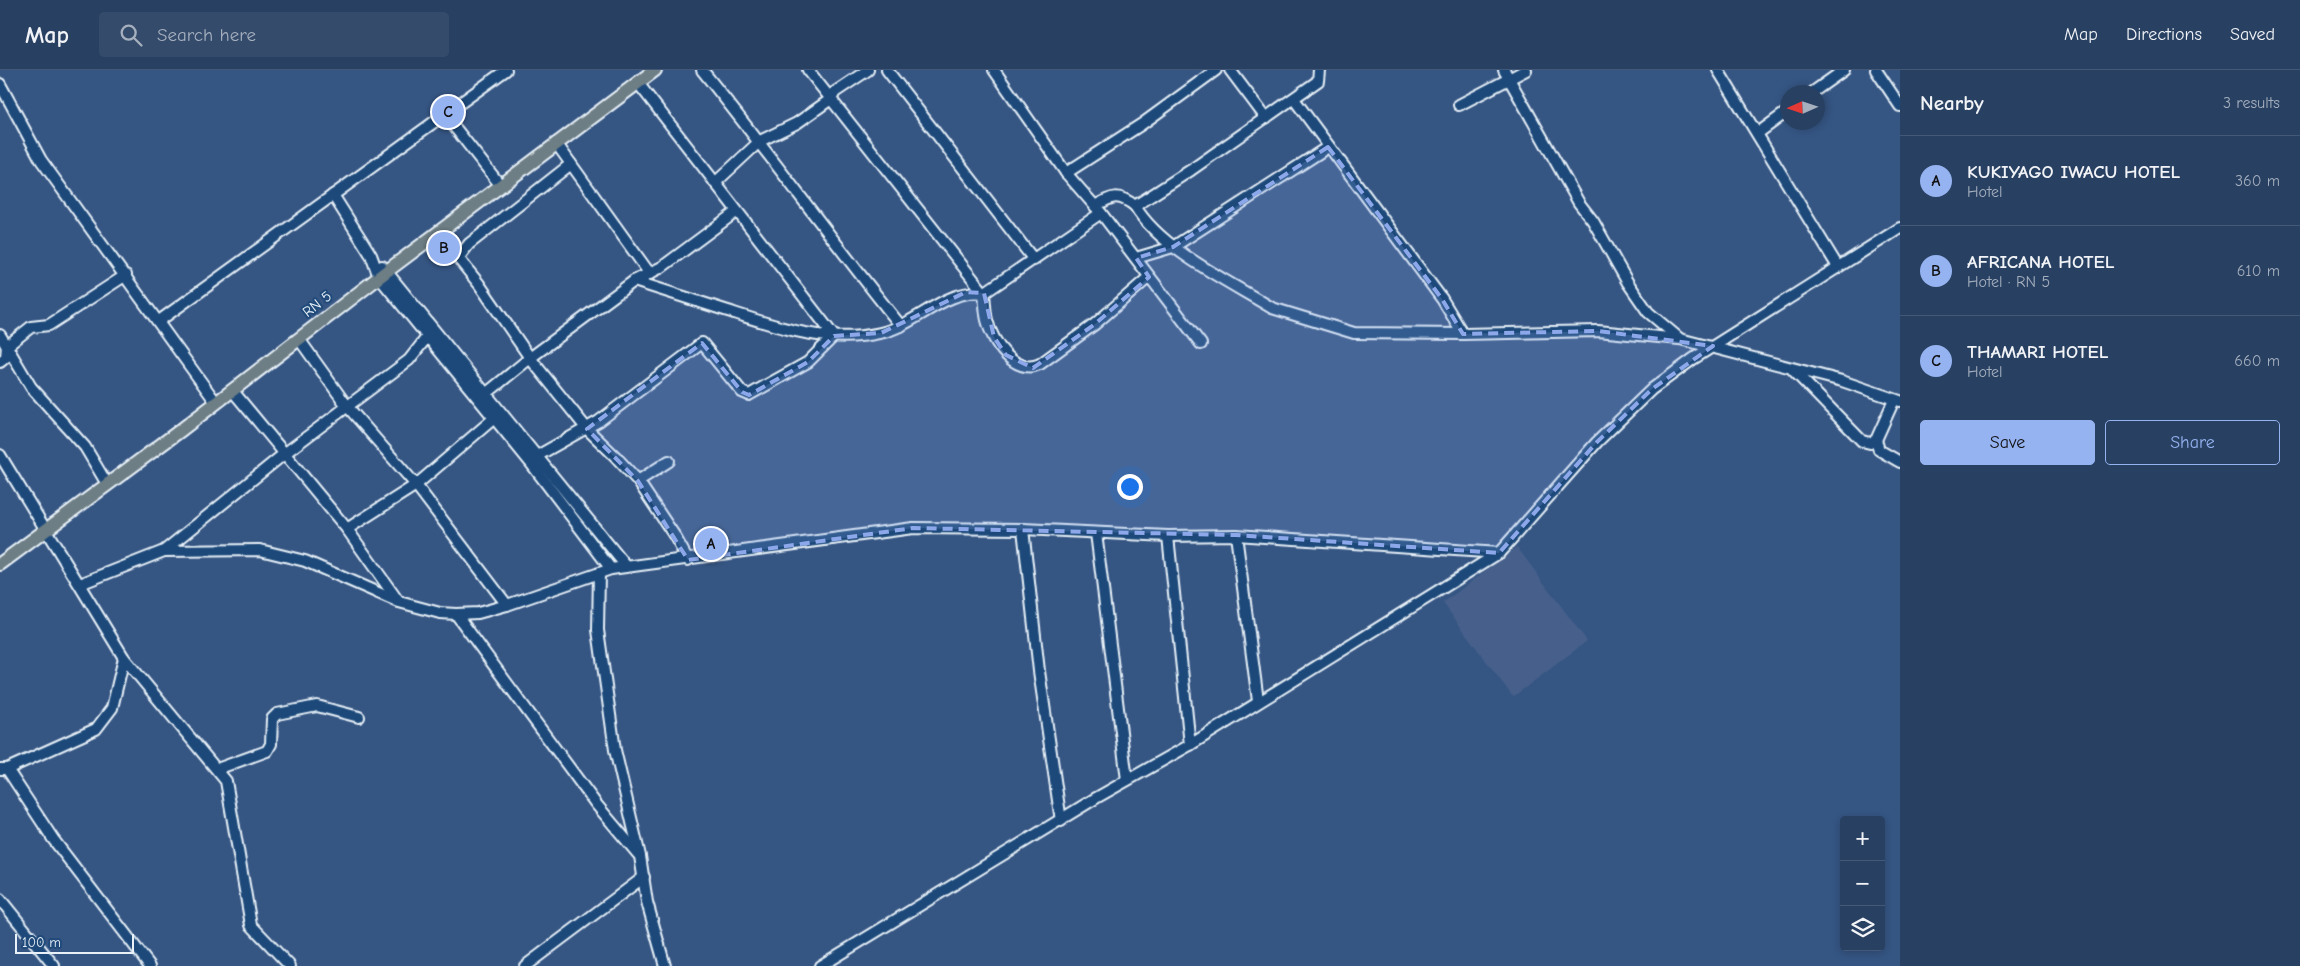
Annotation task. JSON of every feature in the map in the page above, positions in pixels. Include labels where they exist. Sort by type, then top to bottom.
[{"type":"main road","name":"RN 5","points":[[0,564],[181,430],[215,401],[655,70]]},
{"type":"street","points":[[159,322],[506,70]]},
{"type":"street","points":[[702,70],[760,142],[832,241],[902,326]]},
{"type":"street","points":[[808,70],[984,293],[987,320],[994,338],[1006,355],[1021,366],[1033,368],[1095,324],[1149,277]]},
{"type":"street","points":[[715,183],[760,142],[797,123],[831,99],[835,92],[868,70]]},
{"type":"street","points":[[887,70],[1034,260]]},
{"type":"street","points":[[994,70],[1066,173],[1136,258],[1201,344]]},
{"type":"street","points":[[1066,173],[1142,124],[1216,70]]},
{"type":"street","points":[[1230,70],[1266,118]]},
{"type":"street","points":[[1135,206],[1318,82],[1319,70]]},
{"type":"street","points":[[1459,104],[1507,74],[1526,70]]},
{"type":"street","points":[[1718,70],[1838,267]]},
{"type":"street","points":[[1823,85],[1844,70]]},
{"type":"street","points":[[1876,70],[1900,106]]},
{"type":"street","points":[[1507,74],[1628,283],[1654,320],[1680,339]]},
{"type":"street","points":[[638,83],[736,212],[834,336]]},
{"type":"street","points":[[0,84],[41,160],[126,275],[215,401]]},
{"type":"street","points":[[1294,99],[1442,299],[1463,334]]},
{"type":"street","points":[[445,115],[501,186]]},
{"type":"street","points":[[1758,133],[1780,117]]},
{"type":"street","points":[[556,143],[650,274]]},
{"type":"street","points":[[1136,258],[1173,247],[1328,147]]},
{"type":"street","points":[[459,258],[469,244],[571,164]]},
{"type":"street","points":[[333,195],[383,274],[498,415],[611,569]]},
{"type":"street","points":[[634,281],[791,331],[834,336],[881,333],[902,326],[955,296],[966,292],[984,293],[1034,260],[1113,197],[1124,197],[1135,206],[1143,219],[1173,247],[1272,308],[1290,315],[1354,333],[1463,334],[1598,331],[1680,339],[1713,346],[1792,369],[1842,381],[1897,401],[1876,440],[1870,443],[1862,441],[1792,369]]},
{"type":"street","points":[[487,394],[530,358],[634,281],[650,274],[736,212]]},
{"type":"street","points":[[820,966],[1127,780],[1190,745],[1498,553],[1597,442],[1652,389],[1713,346],[1900,228]]},
{"type":"street","points":[[438,233],[459,258],[530,358],[587,429],[638,481],[674,535],[688,560]]},
{"type":"street","points":[[0,362],[6,357],[7,346],[31,327],[49,325],[126,275]]},
{"type":"street","points":[[431,332],[487,394],[498,415],[537,456],[626,566]]},
{"type":"street","points":[[80,584],[164,551],[284,454],[409,360],[431,332]]},
{"type":"street","points":[[0,335],[31,387],[85,447],[107,484]]},
{"type":"street","points":[[537,456],[587,429],[702,343],[742,392],[749,395],[808,362],[834,336]]},
{"type":"street","points":[[299,339],[347,406],[416,484],[507,605]]},
{"type":"street","points":[[232,390],[347,529],[399,602]]},
{"type":"street","points":[[347,529],[416,484],[498,415]]},
{"type":"street","points":[[1876,440],[1879,450],[1900,462]]},
{"type":"street","points":[[0,455],[124,658],[226,781],[251,925],[290,966]]},
{"type":"street","points":[[638,481],[669,461]]},
{"type":"street","points":[[164,551],[260,550],[304,561],[399,602],[440,613],[456,614],[478,613],[507,605],[611,569],[626,566],[688,560],[913,528],[1023,529],[1168,536],[1236,535],[1498,553]]},
{"type":"street","points":[[1023,529],[1039,671],[1061,821]]},
{"type":"street","points":[[1096,533],[1127,780]]},
{"type":"street","points":[[1236,535],[1258,701]]},
{"type":"street","points":[[1168,536],[1190,745]]},
{"type":"street","points":[[599,573],[598,630],[615,750],[640,856],[647,902],[665,966]]},
{"type":"street","points":[[456,614],[596,804],[640,856]]},
{"type":"street","points":[[124,658],[112,708],[96,729],[4,769],[53,839],[150,966]]},
{"type":"street","points":[[217,769],[267,751],[271,744],[272,718],[277,714],[317,706],[359,717]]},
{"type":"street","points":[[525,966],[644,877]]},
{"type":"street","points":[[0,899],[54,966]]},
{"type":"highlighted area","points":[[1328,147],[1442,299],[1463,334],[1598,331],[1713,346],[1652,389],[1597,442],[1499,553],[1236,535],[913,528],[688,560],[638,481],[587,429],[702,343],[742,392],[749,395],[808,362],[834,336],[881,333],[966,292],[984,293],[994,337],[1006,355],[1033,368],[1095,324],[1149,277],[1136,258],[1173,247]]},
{"type":"shaded area","points":[[1517,547],[1587,641],[1513,697],[1443,603]]},
{"type":"place","name":"THAMARI HOTEL","points":[[448,112]]},
{"type":"place","name":"AFRICANA HOTEL","points":[[444,248]]},
{"type":"place","name":"KUKIYAGO IWACU HOTEL","points":[[711,544]]}]
